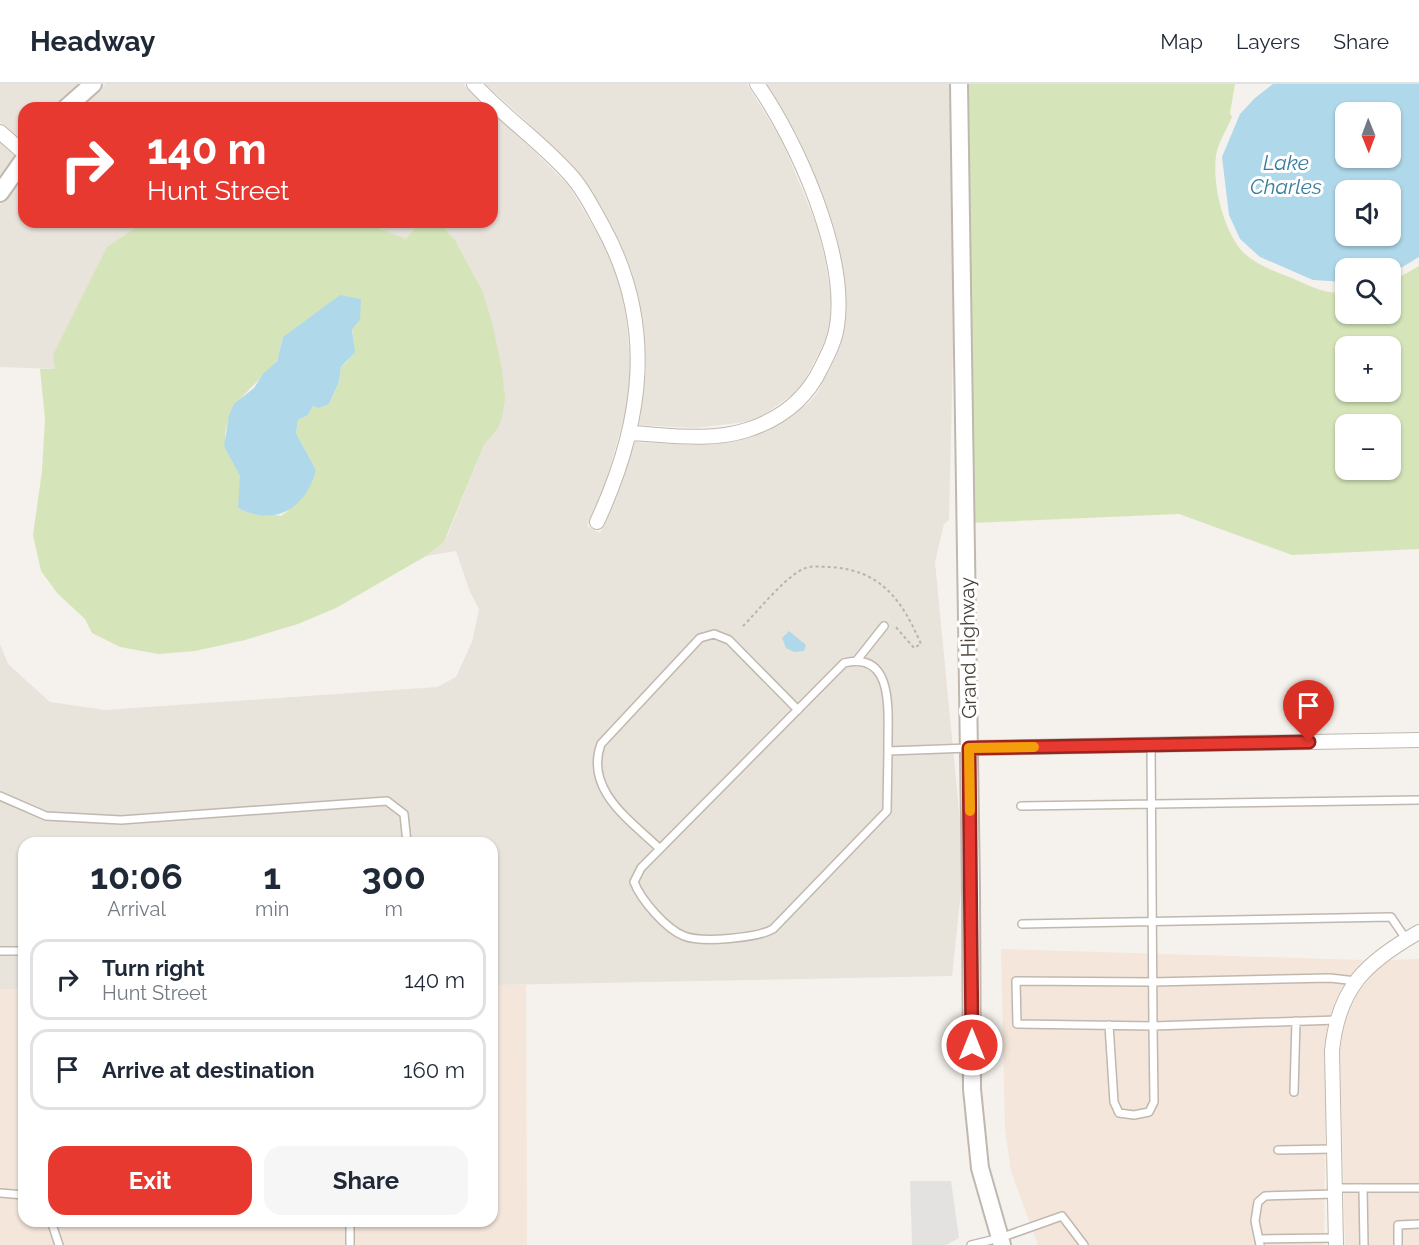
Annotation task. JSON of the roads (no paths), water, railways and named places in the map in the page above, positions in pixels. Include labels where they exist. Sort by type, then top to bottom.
[{"type":"street","points":[[73,102],[93,84]]},
{"type":"street","points":[[474,84],[493,102]]},
{"type":"street","points":[[630,433],[695,437],[722,435],[768,422],[805,396],[834,340],[838,298],[824,223],[790,138],[757,84]]},
{"type":"street","name":"Grand Highway","points":[[959,84],[972,1099],[980,1168],[1001,1241]]},
{"type":"street","points":[[498,107],[575,181],[610,239],[624,271],[637,336],[639,370],[630,433],[612,488],[597,522]]},
{"type":"street","points":[[0,132],[18,148]]},
{"type":"street","points":[[0,193],[18,168]]},
{"type":"street","points":[[969,748],[1419,740]]},
{"type":"street","points":[[1336,1241],[1332,1052],[1337,1020],[1356,981],[1374,960],[1419,932]]},
{"type":"lane","points":[[857,660],[884,626]]},
{"type":"lane","points":[[660,849],[603,792],[597,755],[601,744],[700,638],[714,634],[729,640],[798,710]]},
{"type":"lane","points":[[857,660],[869,662],[880,673],[886,687],[887,811],[765,934],[693,938],[678,933],[647,906],[639,895],[634,882],[642,868],[844,663],[857,660]]},
{"type":"lane","points":[[1110,1025],[1114,1102],[1119,1113],[1134,1115],[1149,1112],[1154,1102],[1151,745]]},
{"type":"lane","points":[[888,751],[969,748]]},
{"type":"lane","points":[[0,796],[46,816],[121,820],[387,801],[404,814],[406,837]]},
{"type":"lane","points":[[1021,806],[1419,800]]},
{"type":"lane","points":[[1022,924],[1391,917],[1406,939]]},
{"type":"lane","points":[[0,951],[18,951]]},
{"type":"lane","points":[[1337,1020],[1153,1026],[1017,1024],[1016,981],[1152,982],[1330,978],[1356,981]]},
{"type":"lane","points":[[1294,1092],[1296,1021]]},
{"type":"lane","points":[[1278,1150],[1334,1149]]},
{"type":"lane","points":[[1363,1188],[1364,1245]]},
{"type":"lane","points":[[1336,1241],[1260,1242],[1256,1212],[1258,1202],[1265,1196],[1288,1193],[1363,1188],[1419,1188]]},
{"type":"lane","points":[[0,1193],[18,1194]]},
{"type":"lane","points":[[971,1245],[1001,1241],[1062,1216],[1084,1245]]},
{"type":"lane","points":[[1398,1245],[1398,1225],[1419,1224]]},
{"type":"lane","points":[[53,1227],[59,1245]]},
{"type":"lane","points":[[350,1227],[350,1245]]},
{"type":"water","name":"Lake Charles","points":[[1273,84],[1419,84],[1419,257],[1401,268],[1401,258],[1335,258],[1335,281],[1313,280],[1260,257],[1240,239],[1229,215],[1222,157],[1240,114]]},
{"type":"water","points":[[340,295],[361,299],[360,320],[352,329],[355,352],[341,367],[339,382],[329,404],[318,408],[313,406],[308,415],[298,420],[296,433],[316,470],[311,484],[297,504],[276,515],[264,516],[238,508],[240,476],[224,446],[229,415],[234,404],[254,388],[263,374],[277,361],[283,337]]},
{"type":"water","points":[[789,631],[806,645],[804,651],[794,652],[786,648],[782,638]]}]
